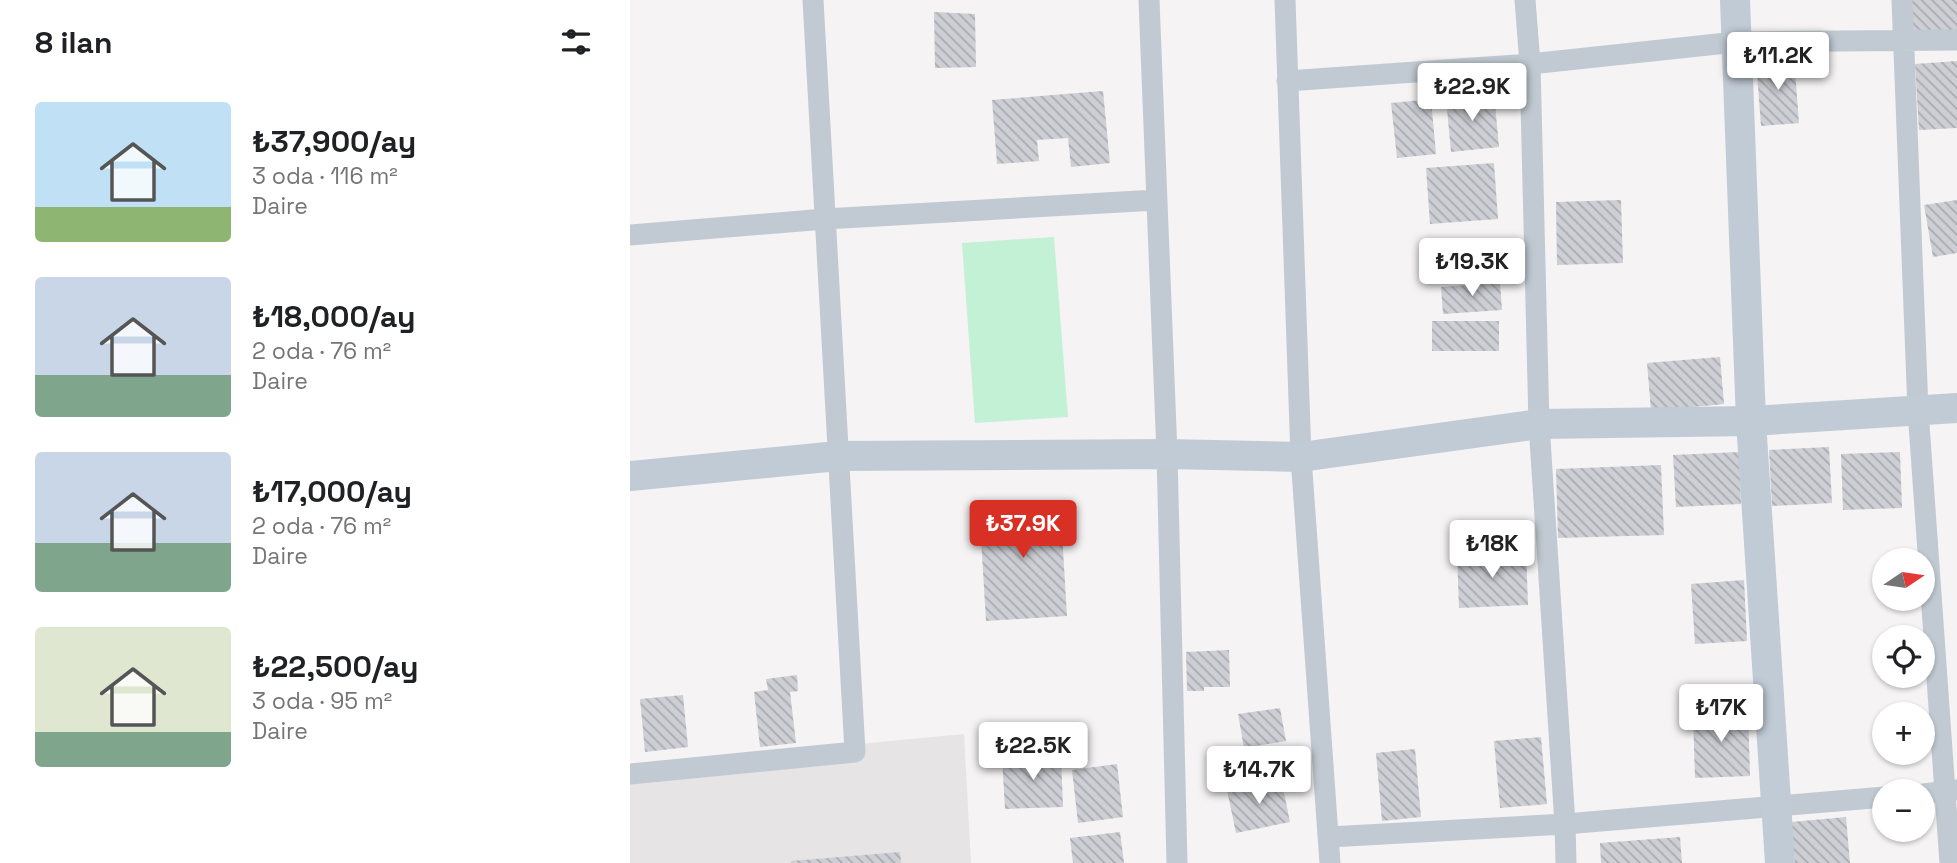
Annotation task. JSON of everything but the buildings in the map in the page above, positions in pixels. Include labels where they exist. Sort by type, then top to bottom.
[{"type":"street","points":[[630,774],[855,752],[813,0]]},
{"type":"street","points":[[1149,0],[1167,454],[1177,863]]},
{"type":"street","points":[[1285,0],[1301,457],[1330,863]]},
{"type":"street","points":[[1525,0],[1530,64],[1539,424],[1566,863]]},
{"type":"street","points":[[1735,0],[1751,421],[1780,863]]},
{"type":"street","points":[[1902,0],[1918,410],[1952,791],[1950,863]]},
{"type":"street","points":[[1287,81],[1530,64],[1737,42],[1957,40]]},
{"type":"street","points":[[630,235],[825,219],[1156,200]]},
{"type":"street","points":[[630,476],[838,456],[1167,454],[1301,457],[1539,424],[1751,421],[1957,408]]},
{"type":"street","points":[[1329,837],[1565,824],[1872,798]]},
{"type":"shaded area","points":[[964,734],[971,863],[630,863],[630,766]]},
{"type":"green space","points":[[1054,237],[1068,417],[975,423],[962,243]]}]
